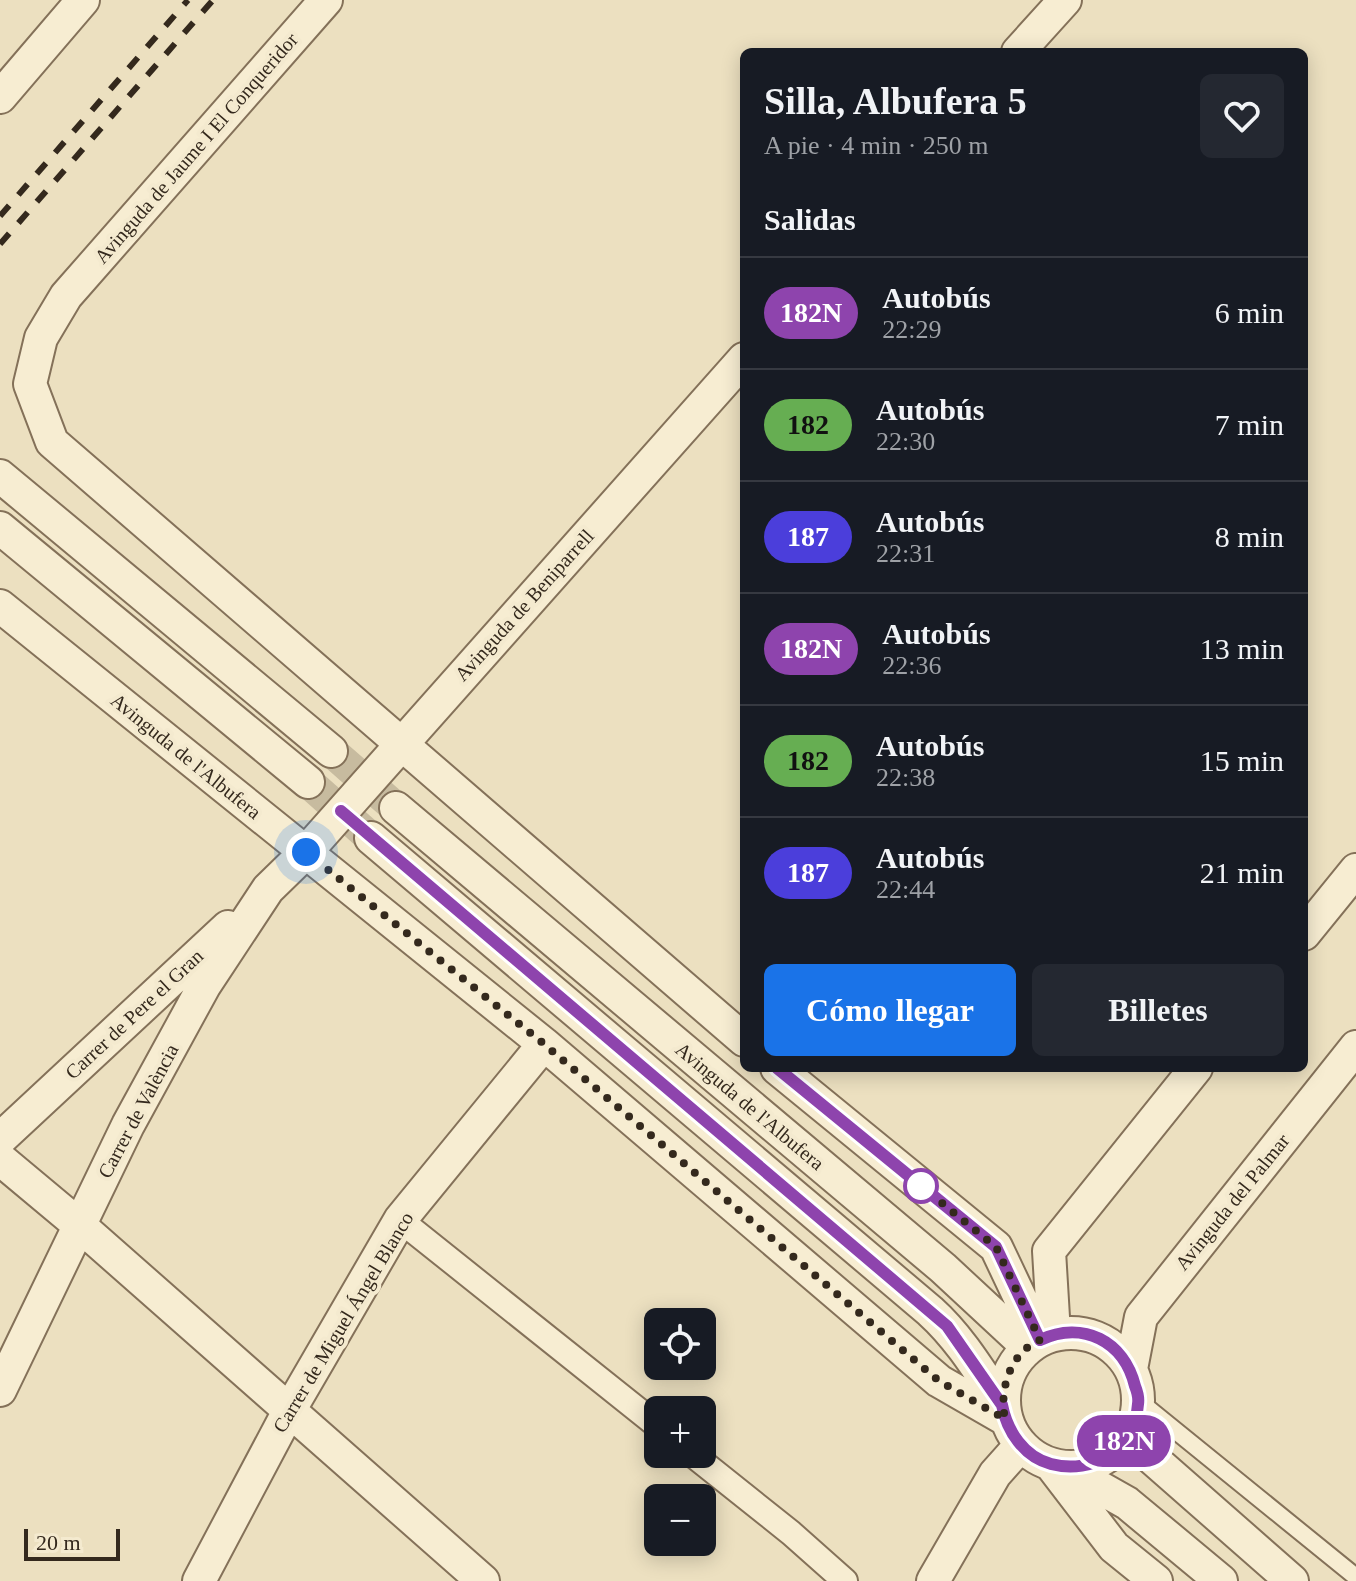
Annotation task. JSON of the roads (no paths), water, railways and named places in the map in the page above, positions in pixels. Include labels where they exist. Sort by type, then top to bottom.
[{"type":"street","points":[[0,97],[83,0]]},
{"type":"street","name":"Avinguda de Jaume I El Conqueridor","points":[[326,0],[66,296],[41,338],[30,384],[52,442],[401,743]]},
{"type":"street","points":[[1022,48],[1065,0]]},
{"type":"street","name":"Avinguda de Beniparrell","points":[[306,852],[740,363]]},
{"type":"street","points":[[0,476],[331,751]]},
{"type":"street","points":[[0,528],[308,782]]},
{"type":"street","name":"Avinguda de l'Albufera","points":[[0,606],[544,1044],[939,1381],[1009,1423]]},
{"type":"street","points":[[401,743],[740,1037]]},
{"type":"street","name":"Avinguda de l'Albufera","points":[[396,808],[943,1268],[1040,1340]]},
{"type":"street","name":"Avinguda de l'Albufera","points":[[371,838],[947,1326],[969,1354],[1009,1423]]},
{"type":"street","name":"Carrer de València","points":[[0,1390],[128,1125],[204,986],[268,889],[306,852]]},
{"type":"street","points":[[1308,929],[1356,870]]},
{"type":"street","name":"Carrer de Pere el Gran","points":[[0,1139],[268,889]]},
{"type":"street","name":"Carrer de Miguel Ángel Blanco","points":[[199,1581],[289,1411],[400,1220],[544,1044]]},
{"type":"street","name":"Avinguda del Palmar","points":[[1131,1369],[1141,1317],[1356,1047]]},
{"type":"street","points":[[782,1072],[996,1247],[1040,1340]]},
{"type":"street","points":[[933,1581],[995,1474],[1009,1423],[1004,1383],[1040,1340],[1049,1251],[1193,1072]]},
{"type":"street","points":[[0,1159],[483,1581]]},
{"type":"street","points":[[400,1220],[644,1415]]},
{"type":"street","points":[[1040,1340],[1077,1332],[1101,1338],[1116,1349],[1131,1369],[1139,1401],[1128,1437],[1112,1454],[1099,1462],[1057,1466]]},
{"type":"street","points":[[1009,1423],[1043,1462],[1057,1466],[1127,1503],[1221,1581]]},
{"type":"street","points":[[1128,1437],[1292,1581]]},
{"type":"street","points":[[1057,1466],[1114,1547],[1156,1581]]},
{"type":"street","points":[[710,1468],[845,1581]]},
{"type":"lane","points":[[1139,1401],[1356,1577]]},
{"type":"tunnel","points":[[331,751],[396,808]]},
{"type":"tunnel","points":[[308,782],[371,838]]},
{"type":"railway","points":[[0,216],[188,0]]},
{"type":"railway","points":[[0,244],[213,0]]}]
